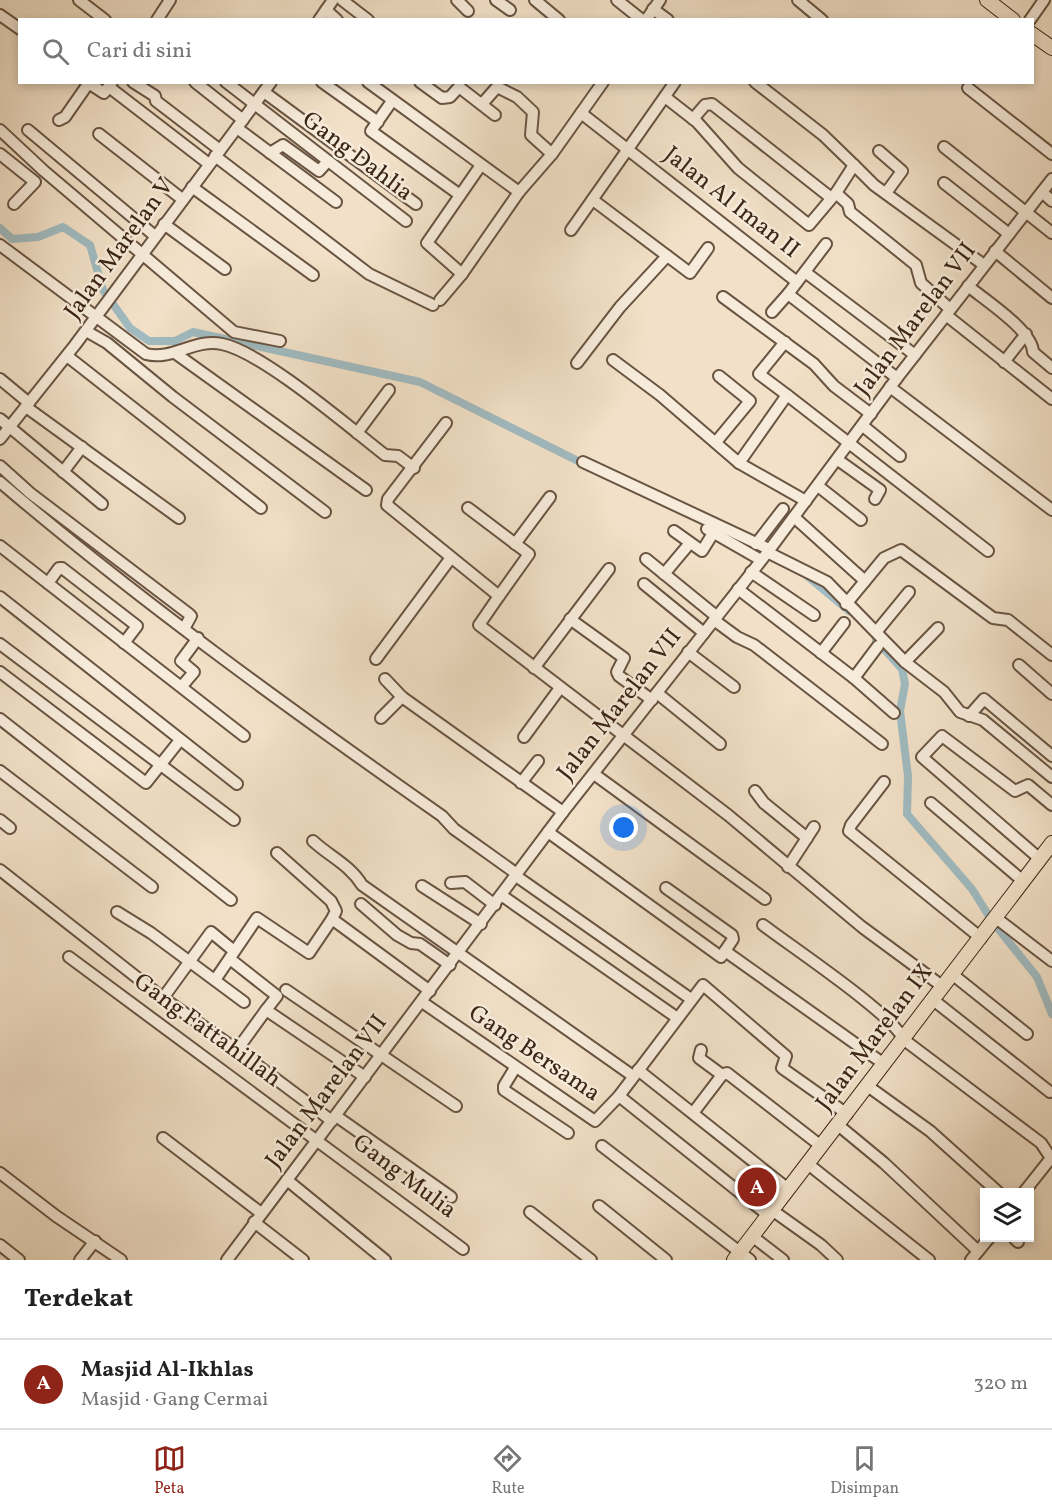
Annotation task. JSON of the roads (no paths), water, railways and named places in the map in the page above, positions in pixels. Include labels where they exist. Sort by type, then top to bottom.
[{"type":"main road","points":[[987,0],[1010,18]]},
{"type":"main road","points":[[1034,35],[1052,48]]},
{"type":"main road","name":"Jalan Marelan IX","points":[[741,1258],[752,1236],[869,1087],[932,999],[1052,843]]},
{"type":"street","points":[[79,0],[102,18]]},
{"type":"street","points":[[158,18],[171,0]]},
{"type":"street","points":[[342,0],[365,18]]},
{"type":"street","points":[[457,0],[468,11]]},
{"type":"street","points":[[496,0],[510,10]]},
{"type":"street","points":[[535,0],[557,18]]},
{"type":"street","points":[[617,0],[640,18]]},
{"type":"street","points":[[798,0],[820,18]]},
{"type":"street","points":[[1030,18],[1044,0]]},
{"type":"street","points":[[647,18],[657,4],[667,18]]},
{"type":"street","points":[[0,15],[18,28]]},
{"type":"street","points":[[59,120],[65,117],[86,84]]},
{"type":"street","points":[[88,84],[102,93],[110,85],[215,157],[369,274],[436,303],[462,274],[519,192],[552,154],[602,84]]},
{"type":"street","points":[[136,84],[155,96],[156,101],[215,157]]},
{"type":"street","points":[[197,84],[270,153],[336,202]]},
{"type":"street","name":"Gang Dahlia","points":[[228,84],[406,221]]},
{"type":"street","name":"Jalan Marelan V","points":[[0,440],[67,356],[270,84]]},
{"type":"street","points":[[325,84],[378,122]]},
{"type":"street","points":[[371,84],[519,192]]},
{"type":"street","points":[[423,84],[442,98],[450,97],[456,85],[495,115]]},
{"type":"street","points":[[571,230],[674,84]]},
{"type":"street","points":[[758,84],[823,135],[886,193],[984,265]]},
{"type":"street","points":[[482,104],[497,87],[517,97],[533,112],[531,135],[552,154]]},
{"type":"street","points":[[968,88],[1052,154]]},
{"type":"street","points":[[264,92],[416,204]]},
{"type":"street","points":[[665,97],[693,119],[738,168],[809,225],[854,165]]},
{"type":"street","points":[[392,101],[371,131],[460,195]]},
{"type":"street","points":[[693,119],[705,105],[712,104],[848,204],[850,212],[916,266],[921,283],[948,312],[1004,362],[1052,399]]},
{"type":"street","name":"Jalan Al Iman II","points":[[582,113],[797,282],[826,244]]},
{"type":"street","points":[[0,130],[44,171],[234,332],[280,341]]},
{"type":"street","points":[[28,130],[155,236]]},
{"type":"street","points":[[99,134],[182,199]]},
{"type":"street","points":[[15,144],[1,157],[35,182]]},
{"type":"street","points":[[270,153],[283,145],[319,171],[328,161]]},
{"type":"street","points":[[944,147],[1052,233]]},
{"type":"street","points":[[879,151],[902,171],[886,193]]},
{"type":"street","points":[[462,274],[428,243],[481,165]]},
{"type":"street","points":[[14,204],[44,171]]},
{"type":"street","name":"Jalan Marelan VII","points":[[227,1260],[458,955],[563,812],[766,554],[894,382],[1052,179]]},
{"type":"street","points":[[944,183],[1009,234]]},
{"type":"street","points":[[192,188],[313,275]]},
{"type":"street","points":[[1042,192],[1052,201]]},
{"type":"street","points":[[592,200],[690,273],[708,248]]},
{"type":"street","points":[[164,224],[225,269]]},
{"type":"street","points":[[0,245],[146,354],[156,357],[203,343],[230,346],[259,361],[385,455],[398,456],[414,468]]},
{"type":"street","points":[[995,251],[1052,298]]},
{"type":"street","points":[[577,363],[620,307],[667,256]]},
{"type":"street","points":[[805,272],[915,355]]},
{"type":"street","points":[[772,312],[797,282]]},
{"type":"street","points":[[968,286],[1026,334],[1033,344],[1033,352],[1052,368]]},
{"type":"street","points":[[788,294],[1052,510]]},
{"type":"street","points":[[723,297],[814,364],[834,386],[871,414]]},
{"type":"street","points":[[86,330],[107,343],[266,469],[325,512]]},
{"type":"street","points":[[1004,362],[1026,334]]},
{"type":"street","points":[[785,342],[759,374],[988,551]]},
{"type":"street","points":[[175,353],[366,490]]},
{"type":"street","points":[[67,356],[261,508]]},
{"type":"street","points":[[613,360],[660,395],[739,463],[806,501]]},
{"type":"street","points":[[716,442],[750,401],[719,376]]},
{"type":"street","points":[[0,379],[27,405],[179,518]]},
{"type":"street","points":[[357,434],[388,390]]},
{"type":"street","points":[[739,463],[787,395]]},
{"type":"street","points":[[0,419],[102,504]]},
{"type":"street","points":[[446,423],[388,500],[387,505],[450,559],[499,596]]},
{"type":"street","points":[[863,426],[900,456]]},
{"type":"street","points":[[63,472],[82,447]]},
{"type":"street","points":[[838,460],[880,489],[875,500]]},
{"type":"street","points":[[583,462],[716,530],[827,582],[905,662],[931,679],[960,712],[983,720],[1052,777]]},
{"type":"street","points":[[0,466],[30,493],[189,614],[191,616],[184,627]]},
{"type":"street","points":[[0,482],[69,540],[260,688],[442,816],[454,829],[516,875],[691,999]]},
{"type":"street","points":[[818,486],[861,520]]},
{"type":"street","points":[[515,544],[550,497]]},
{"type":"street","points":[[468,508],[529,554],[479,625],[728,815],[884,945],[942,986]]},
{"type":"street","points":[[756,543],[783,509]]},
{"type":"street","points":[[794,517],[865,581]]},
{"type":"street","points":[[701,526],[756,543],[766,554]]},
{"type":"street","points":[[674,531],[702,551],[716,530]]},
{"type":"street","points":[[664,574],[690,543]]},
{"type":"street","points":[[0,546],[244,736]]},
{"type":"street","points":[[846,604],[884,558],[901,550],[993,618],[1008,620],[1050,653]]},
{"type":"street","points":[[376,659],[450,559]]},
{"type":"street","points":[[646,560],[735,636],[753,645],[882,744]]},
{"type":"street","points":[[48,583],[59,568],[62,568],[137,626],[124,643]]},
{"type":"street","points":[[534,668],[609,569]]},
{"type":"street","points":[[751,572],[814,615]]},
{"type":"street","points":[[644,584],[704,633]]},
{"type":"street","points":[[738,589],[854,678],[894,713]]},
{"type":"street","points":[[877,631],[909,592]]},
{"type":"street","points":[[0,597],[144,708],[180,740],[237,784]]},
{"type":"street","points":[[570,619],[624,658],[617,672],[619,676],[655,696],[720,744]]},
{"type":"street","points":[[821,653],[844,623]]},
{"type":"street","points":[[905,662],[938,628]]},
{"type":"street","points":[[182,686],[198,668],[181,661],[198,638]]},
{"type":"street","points":[[0,644],[234,820]]},
{"type":"street","points":[[854,678],[878,646]]},
{"type":"street","points":[[688,652],[734,687]]},
{"type":"street","points":[[12,653],[0,670],[146,783],[180,740]]},
{"type":"street","points":[[1019,665],[1052,694]]},
{"type":"street","points":[[384,679],[402,697],[563,812]]},
{"type":"street","points":[[524,737],[560,688]]},
{"type":"street","points":[[381,718],[402,697]]},
{"type":"street","points":[[969,716],[984,699],[1052,756]]},
{"type":"street","points":[[0,719],[231,900]]},
{"type":"street","points":[[1040,859],[922,757],[941,735],[1015,791],[1028,785],[1052,805]]},
{"type":"street","points":[[521,783],[538,761]]},
{"type":"street","points":[[0,771],[152,887]]},
{"type":"street","points":[[594,774],[765,899]]},
{"type":"street","points":[[884,782],[851,825],[849,831],[990,926],[1052,961]]},
{"type":"street","points":[[755,791],[764,803],[807,838]]},
{"type":"street","points":[[931,803],[1023,881]]},
{"type":"street","points":[[0,820],[10,828]]},
{"type":"street","points":[[788,867],[814,827]]},
{"type":"street","points":[[548,832],[720,957],[733,939],[732,935],[666,888]]},
{"type":"street","points":[[313,841],[330,858],[354,874],[362,885],[458,955],[693,1113],[788,1189]]},
{"type":"street","points":[[215,980],[258,918],[309,953],[336,911],[331,901],[277,853]]},
{"type":"street","points":[[0,870],[163,998],[334,1118],[452,1197]]},
{"type":"street","points":[[451,883],[465,882],[498,900],[676,1017]]},
{"type":"street","points":[[422,886],[481,924]]},
{"type":"street","points":[[361,904],[397,935],[411,943],[420,944],[450,965]]},
{"type":"street","points":[[117,912],[189,960],[244,1002]]},
{"type":"street","points":[[332,919],[430,991]]},
{"type":"street","points":[[763,925],[875,1009],[900,1030],[903,1039],[1041,1143],[1051,1158],[1027,1188]]},
{"type":"street","points":[[163,998],[211,932],[251,975],[456,1106]]},
{"type":"street","points":[[725,951],[884,1064]]},
{"type":"street","name":"Gang Fattahillah","points":[[69,957],[318,1139]]},
{"type":"street","points":[[952,974],[1027,1034]]},
{"type":"street","points":[[837,1260],[821,1245],[770,1213],[619,1096],[676,1017],[703,985],[786,1056],[781,1067],[842,1119],[978,1251]]},
{"type":"street","points":[[237,1050],[281,993]]},
{"type":"street","points":[[932,999],[1050,1092]]},
{"type":"street","name":"Gang Bersama","points":[[422,1002],[594,1121],[619,1096]]},
{"type":"street","points":[[266,1010],[365,1077]]},
{"type":"street","points":[[701,1050],[699,1058],[722,1075]]},
{"type":"street","points":[[515,1068],[504,1090],[568,1133]]},
{"type":"street","points":[[693,1113],[722,1075],[727,1073],[821,1146]]},
{"type":"street","points":[[869,1087],[930,1131],[994,1188]]},
{"type":"street","points":[[163,1138],[261,1213]]},
{"type":"street","name":"Gang Mulia","points":[[318,1139],[463,1249]]},
{"type":"street","points":[[602,1146],[741,1258]]},
{"type":"street","points":[[808,1164],[929,1260]]},
{"type":"street","points":[[0,1173],[56,1216],[120,1260]]},
{"type":"street","points":[[287,1180],[385,1260]]},
{"type":"street","points":[[598,1206],[666,1260]]},
{"type":"street","points":[[530,1212],[591,1260]]},
{"type":"street","points":[[254,1222],[303,1260]]},
{"type":"street","points":[[752,1236],[783,1260]]},
{"type":"street","points":[[80,1260],[95,1241]]},
{"type":"street","points":[[971,1260],[986,1242]]},
{"type":"street","points":[[0,1245],[19,1260]]},
{"type":"waterway","points":[[0,228],[12,239],[38,237],[63,227],[90,245],[103,290],[130,328],[149,341],[175,341],[193,332],[420,382],[588,466]]},
{"type":"waterway","points":[[728,536],[770,557]]},
{"type":"waterway","points":[[806,575],[849,611]]},
{"type":"waterway","points":[[876,640],[902,669],[905,684],[900,711],[908,776],[907,814],[972,889],[992,921],[1037,977],[1052,1014]]},
{"type":"place","name":"Masjid Al-Ikhlas","points":[[757,1187]]}]
